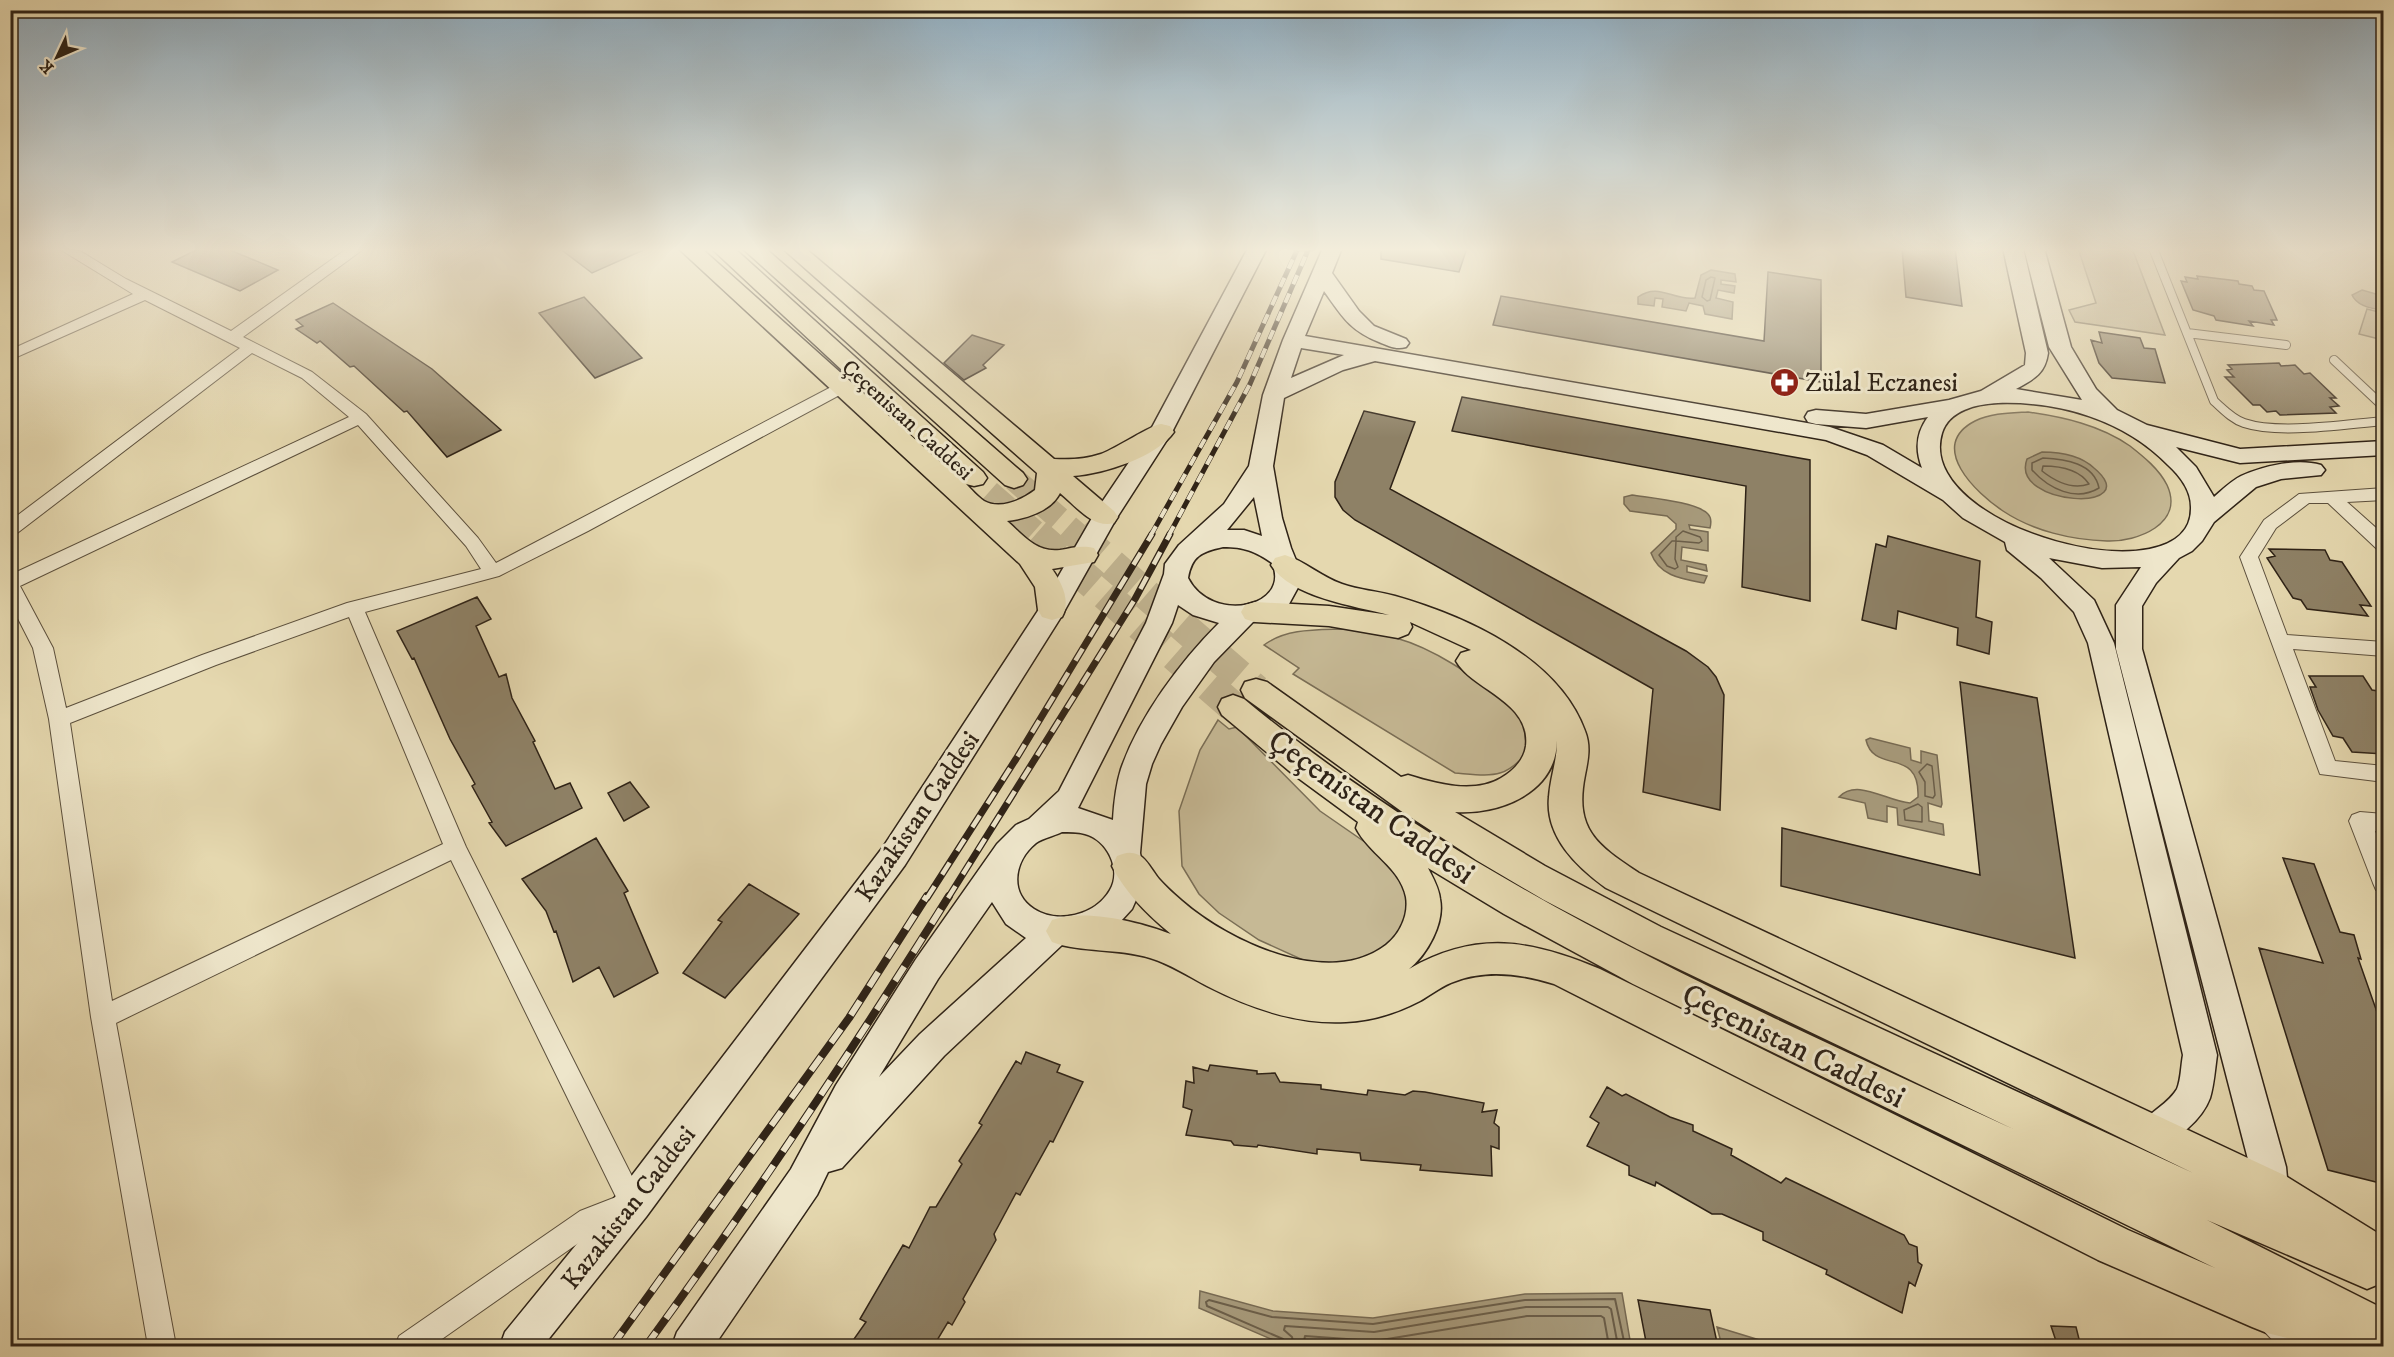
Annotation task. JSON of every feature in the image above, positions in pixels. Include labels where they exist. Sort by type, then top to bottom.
[{"type":"main road","points":[[757,311],[840,388],[983,500],[1005,513],[1032,505],[1047,494],[1052,477],[1049,467]]},
{"type":"main road","name":"Çeçenistan Caddesi","points":[[787,311],[983,500]]},
{"type":"main road","name":"Çeçenistan Caddesi","points":[[824,311],[1014,479]]},
{"type":"main road","points":[[866,311],[1106,517]]},
{"type":"main road","name":"Kazakistan Caddesi","points":[[519,1347],[633,1204],[894,856],[1052,610],[1106,517],[1161,432],[1225,311]]},
{"type":"main road","points":[[691,1347],[804,1182],[848,1097],[927,969],[1012,846],[1026,832],[1042,824],[1069,799],[1159,623],[1182,558],[1232,512],[1252,485],[1262,466],[1274,395],[1305,311]]},
{"type":"main road","points":[[1349,311],[1366,330],[1398,351]]},
{"type":"main road","points":[[1477,365],[1828,419],[1866,421],[1954,406],[1985,397],[2019,379],[2035,367],[2037,353],[2027,311]]},
{"type":"main road","points":[[2051,311],[2060,347],[2087,393],[2112,418]]},
{"type":"main road","points":[[1296,333],[1477,365],[1830,434],[1875,450],[1958,500],[2050,572],[2085,607],[2101,643],[2200,1055],[2193,1096],[2173,1118],[2155,1132]]},
{"type":"main road","points":[[1274,395],[1305,378],[1352,360],[1398,351]]},
{"type":"main road","points":[[1985,397],[2025,396],[2068,403],[2140,430],[2240,456],[2384,448]]},
{"type":"main road","points":[[1954,406],[1934,423],[1926,445],[1935,472],[1958,500]]},
{"type":"main road","points":[[2140,430],[2180,463],[2199,490],[2205,516]]},
{"type":"main road","points":[[1049,467],[1077,468],[1105,462],[1136,449],[1161,432]]},
{"type":"main road","points":[[804,1182],[932,1045],[1061,930],[1092,923],[1116,907],[1125,892],[1130,875],[1127,859],[1129,802],[1135,773],[1167,707],[1198,661],[1250,613],[1272,604],[1284,592],[1288,579],[1270,519],[1262,466]]},
{"type":"main road","points":[[2270,1189],[2268,1167],[2129,649],[2129,605],[2147,577],[2169,554],[2194,538],[2205,516],[2248,482],[2279,472],[2384,466]]},
{"type":"main road","points":[[983,500],[1030,557],[1049,586],[1052,610]]},
{"type":"main road","points":[[1994,526],[2038,546],[2085,558],[2131,561],[2169,554]]},
{"type":"main road","points":[[1195,546],[1217,538],[1242,537],[1265,544],[1284,561],[1326,589],[1401,608],[1452,628],[1499,655],[1542,690],[1569,727],[1573,748],[1565,803],[1568,825],[1582,847],[1602,866],[1627,883],[2155,1132],[2270,1189],[2384,1261]]},
{"type":"main road","points":[[1030,557],[1049,560],[1084,555]]},
{"type":"main road","points":[[1177,572],[1182,591],[1200,607],[1226,615],[1302,613],[1354,619],[1421,634],[1464,656],[1509,689],[1536,721],[1541,737],[1541,753],[1523,780],[1511,789],[1473,800],[1432,796],[1344,775]]},
{"type":"main road","name":"Çeçenistan Caddesi","points":[[1245,699],[1470,876],[1538,916],[1628,965],[2261,1268],[2384,1333]]},
{"type":"main road","points":[[1042,824],[1069,820],[1095,825],[1110,833],[1154,897],[1170,912],[1230,952],[1273,967],[1314,977],[1349,978],[1367,974],[1396,959],[1408,946],[1421,922],[1423,898],[1419,884],[1344,775]]},
{"type":"main road","name":"Çeçenistan Caddesi","points":[[1344,775],[1467,837],[1539,880],[1649,938],[2200,1197],[2384,1275]]},
{"type":"main road","points":[[1002,862],[1001,891],[1007,904],[1017,916],[1031,924],[1061,930],[1116,934],[1140,939],[1162,946],[1249,988],[1283,998],[1323,1005],[1355,1005],[1386,998],[1450,966],[1470,960],[1512,957],[1545,964],[1587,981],[2113,1245],[2267,1312],[2384,1341]]},
{"type":"street","points":[[10,356],[107,311]]},
{"type":"street","points":[[180,311],[307,375],[360,418],[472,542],[492,572]]},
{"type":"street","points":[[233,337],[269,311]]},
{"type":"street","points":[[10,530],[252,346]]},
{"type":"street","points":[[59,719],[209,660],[354,609],[492,572],[582,527],[840,388]]},
{"type":"street","points":[[162,1347],[103,1017],[59,719],[43,648],[10,584],[360,418]]},
{"type":"street","points":[[2384,494],[2305,498],[2270,524],[2249,557],[2327,768],[2384,774]]},
{"type":"street","points":[[2331,496],[2384,546]]},
{"type":"street","points":[[354,609],[456,848],[633,1204],[589,1220],[409,1347]]},
{"type":"street","points":[[2279,642],[2384,649]]},
{"type":"street","points":[[2384,823],[2360,821],[2384,883]]},
{"type":"street","points":[[103,1017],[456,848]]},
{"type":"street","points":[[2267,1312],[2297,1347]]},
{"type":"lane","points":[[2178,311],[2214,401],[2244,423],[2265,427],[2384,421]]},
{"type":"lane","points":[[2187,333],[2286,345]]},
{"type":"lane","points":[[2334,360],[2384,407]]},
{"type":"shaded area","points":[[2070,311],[2156,311],[2165,335],[2075,322]]},
{"type":"shaded area","points":[[2366,311],[2383,313],[2383,340],[2359,334]]},
{"type":"shaded area","points":[[2028,412],[2068,419],[2094,427],[2130,446],[2146,459],[2167,485],[2171,499],[2164,520],[2155,528],[2132,538],[2094,540],[2040,529],[2015,518],[1992,503],[1970,482],[1961,469],[1955,456],[1955,443],[1961,431],[1981,418]]},
{"type":"shaded area","points":[[1345,629],[1390,636],[1430,651],[1463,670],[1524,714],[1531,747],[1514,765],[1498,774],[1455,773],[1293,674],[1299,668],[1264,645],[1273,639],[1293,633]]},
{"type":"shaded area","points":[[1218,720],[1229,729],[1237,727],[1320,811],[1398,865],[1419,935],[1351,971],[1303,960],[1259,940],[1219,913],[1199,894],[1182,866],[1179,811],[1200,750]]},
{"type":"water","points":[[1704,311],[1732,311],[1732,319],[1705,314]]},
{"type":"water","points":[[2042,452],[2070,455],[2082,460],[2094,468],[2106,483],[2104,492],[2092,498],[2074,498],[2055,495],[2037,487],[2027,475],[2027,459]]},
{"type":"water","points":[[1632,495],[1694,506],[1708,514],[1711,519],[1710,528],[1689,525],[1690,529],[1708,532],[1708,551],[1682,547],[1681,560],[1706,565],[1707,571],[1687,566],[1687,572],[1707,576],[1704,583],[1665,572],[1655,561],[1651,553],[1676,529],[1676,524],[1667,516],[1630,511],[1624,504],[1624,497]]},
{"type":"water","points":[[1870,738],[1910,748],[1911,760],[1921,763],[1921,751],[1937,755],[1942,804],[1941,807],[1928,803],[1929,821],[1943,824],[1944,835],[1898,825],[1897,808],[1887,806],[1887,822],[1868,818],[1865,803],[1839,797],[1846,792],[1863,790],[1910,803],[1918,797],[1917,781],[1912,772],[1905,766],[1878,756],[1871,750],[1866,740]]},
{"type":"water","points":[[1200,1291],[1273,1311],[1373,1318],[1525,1294],[1622,1293],[1631,1346],[1287,1346],[1199,1308]]},
{"type":"water","points":[[1717,1327],[1766,1342],[1773,1346],[1722,1346]]},
{"type":"building","points":[[315,311],[345,311],[432,369],[501,430],[447,457],[407,411],[404,412],[354,366],[350,367],[320,341],[317,343],[296,329],[303,326],[296,320]]},
{"type":"building","points":[[598,311],[642,358],[595,378],[539,313]]},
{"type":"building","points":[[1497,311],[1591,311],[1764,341],[1766,311],[1821,311],[1821,382],[1493,325]]},
{"type":"building","points":[[2198,311],[2273,311],[2277,320],[2271,320],[2274,325],[2249,321],[2253,326],[2216,320],[2214,316]]},
{"type":"building","points":[[2099,332],[2140,338],[2144,348],[2155,349],[2165,383],[2112,378],[2099,363],[2091,340],[2102,343]]},
{"type":"building","points":[[972,335],[1004,345],[983,365],[986,368],[964,380],[944,363]]},
{"type":"building","points":[[2279,363],[2281,366],[2295,365],[2304,374],[2310,373],[2336,398],[2330,398],[2339,406],[2330,407],[2336,413],[2280,415],[2276,411],[2267,412],[2260,405],[2253,405],[2225,377],[2234,377],[2227,370],[2232,369],[2228,365]]},
{"type":"building","points":[[1462,397],[1810,460],[1810,601],[1742,587],[1746,486],[1452,431]]},
{"type":"building","points":[[1364,411],[1415,422],[1390,489],[1686,651],[1708,667],[1716,677],[1724,695],[1720,810],[1643,792],[1653,689],[1355,520],[1343,510],[1335,497],[1335,482]]},
{"type":"building","points":[[1888,536],[1980,561],[1976,617],[1992,622],[1989,654],[1957,645],[1958,628],[1898,611],[1896,629],[1862,620],[1876,544],[1886,547]]},
{"type":"building","points":[[2269,549],[2325,550],[2330,560],[2342,562],[2371,606],[2360,605],[2368,616],[2307,609],[2301,600],[2293,598],[2267,558],[2275,556]]},
{"type":"building","points":[[477,597],[491,619],[476,626],[499,677],[506,674],[512,698],[535,741],[533,742],[555,789],[570,783],[582,808],[506,846],[489,823],[492,822],[472,786],[475,784],[450,739],[414,658],[412,659],[397,631]]},
{"type":"building","points":[[2309,676],[2363,676],[2372,690],[2384,692],[2384,754],[2352,752],[2343,738],[2333,736],[2318,710],[2310,687],[2316,687]]},
{"type":"building","points":[[1960,682],[2037,698],[2075,958],[1781,886],[1782,828],[1980,875]]},
{"type":"building","points":[[630,782],[649,807],[624,821],[608,793]]},
{"type":"building","points":[[596,838],[628,891],[624,893],[658,973],[614,997],[599,967],[573,982],[556,931],[554,932],[546,911],[522,879]]},
{"type":"building","points":[[2283,858],[2314,864],[2340,932],[2354,935],[2361,959],[2358,958],[2384,1032],[2384,1184],[2328,1170],[2259,948],[2323,963]]},
{"type":"building","points":[[749,884],[799,914],[725,998],[683,973],[722,922],[718,920]]},
{"type":"building","points":[[1026,1052],[1060,1065],[1057,1072],[1083,1082],[1053,1142],[1050,1141],[1020,1195],[1016,1193],[994,1234],[996,1240],[963,1299],[965,1302],[952,1325],[948,1322],[933,1347],[865,1347],[854,1339],[866,1322],[860,1319],[903,1245],[909,1248],[930,1207],[936,1207],[962,1164],[959,1161],[982,1125],[979,1123],[1016,1061],[1021,1064]]},
{"type":"building","points":[[1210,1065],[1257,1071],[1257,1074],[1275,1073],[1280,1082],[1321,1085],[1321,1089],[1367,1095],[1368,1090],[1405,1095],[1413,1091],[1425,1092],[1484,1103],[1482,1112],[1497,1110],[1494,1123],[1499,1127],[1499,1149],[1491,1146],[1492,1176],[1420,1170],[1421,1165],[1361,1160],[1360,1153],[1317,1149],[1317,1154],[1258,1145],[1257,1147],[1234,1145],[1231,1141],[1186,1135],[1192,1110],[1183,1107],[1186,1081],[1194,1083],[1193,1067],[1208,1071]]},
{"type":"building","points":[[1607,1087],[1622,1096],[1626,1094],[1670,1117],[1693,1125],[1693,1131],[1732,1149],[1731,1155],[1781,1183],[1786,1178],[1904,1235],[1909,1244],[1917,1247],[1918,1262],[1922,1265],[1915,1286],[1909,1282],[1902,1313],[1826,1274],[1827,1270],[1763,1240],[1763,1232],[1722,1214],[1712,1214],[1656,1182],[1655,1186],[1629,1175],[1629,1166],[1587,1146],[1599,1123],[1590,1117]]},
{"type":"building","points":[[1638,1300],[1710,1310],[1718,1347],[1647,1347]]},
{"type":"building","points":[[2051,1326],[2076,1327],[2081,1347],[2058,1347]]},
{"type":"tunnel","points":[[1014,479],[1078,535]]},
{"type":"tunnel","points":[[989,492],[1038,535]]},
{"type":"tunnel","points":[[1036,534],[1233,707]]},
{"type":"tunnel","points":[[1077,534],[1256,690]]},
{"type":"railway","points":[[1151,535],[1237,382],[1269,311]]},
{"type":"railway","points":[[1169,535],[1250,384],[1282,311]]},
{"type":"railway","points":[[927,898],[1016,759],[1152,534]]},
{"type":"railway","points":[[948,898],[1135,599],[1170,534]]},
{"type":"railway","points":[[612,1346],[849,1018],[927,896]]},
{"type":"railway","points":[[646,1346],[802,1124],[949,896]]},
{"type":"place","name":"Zülal Eczanesi","points":[[1784,382]]}]
